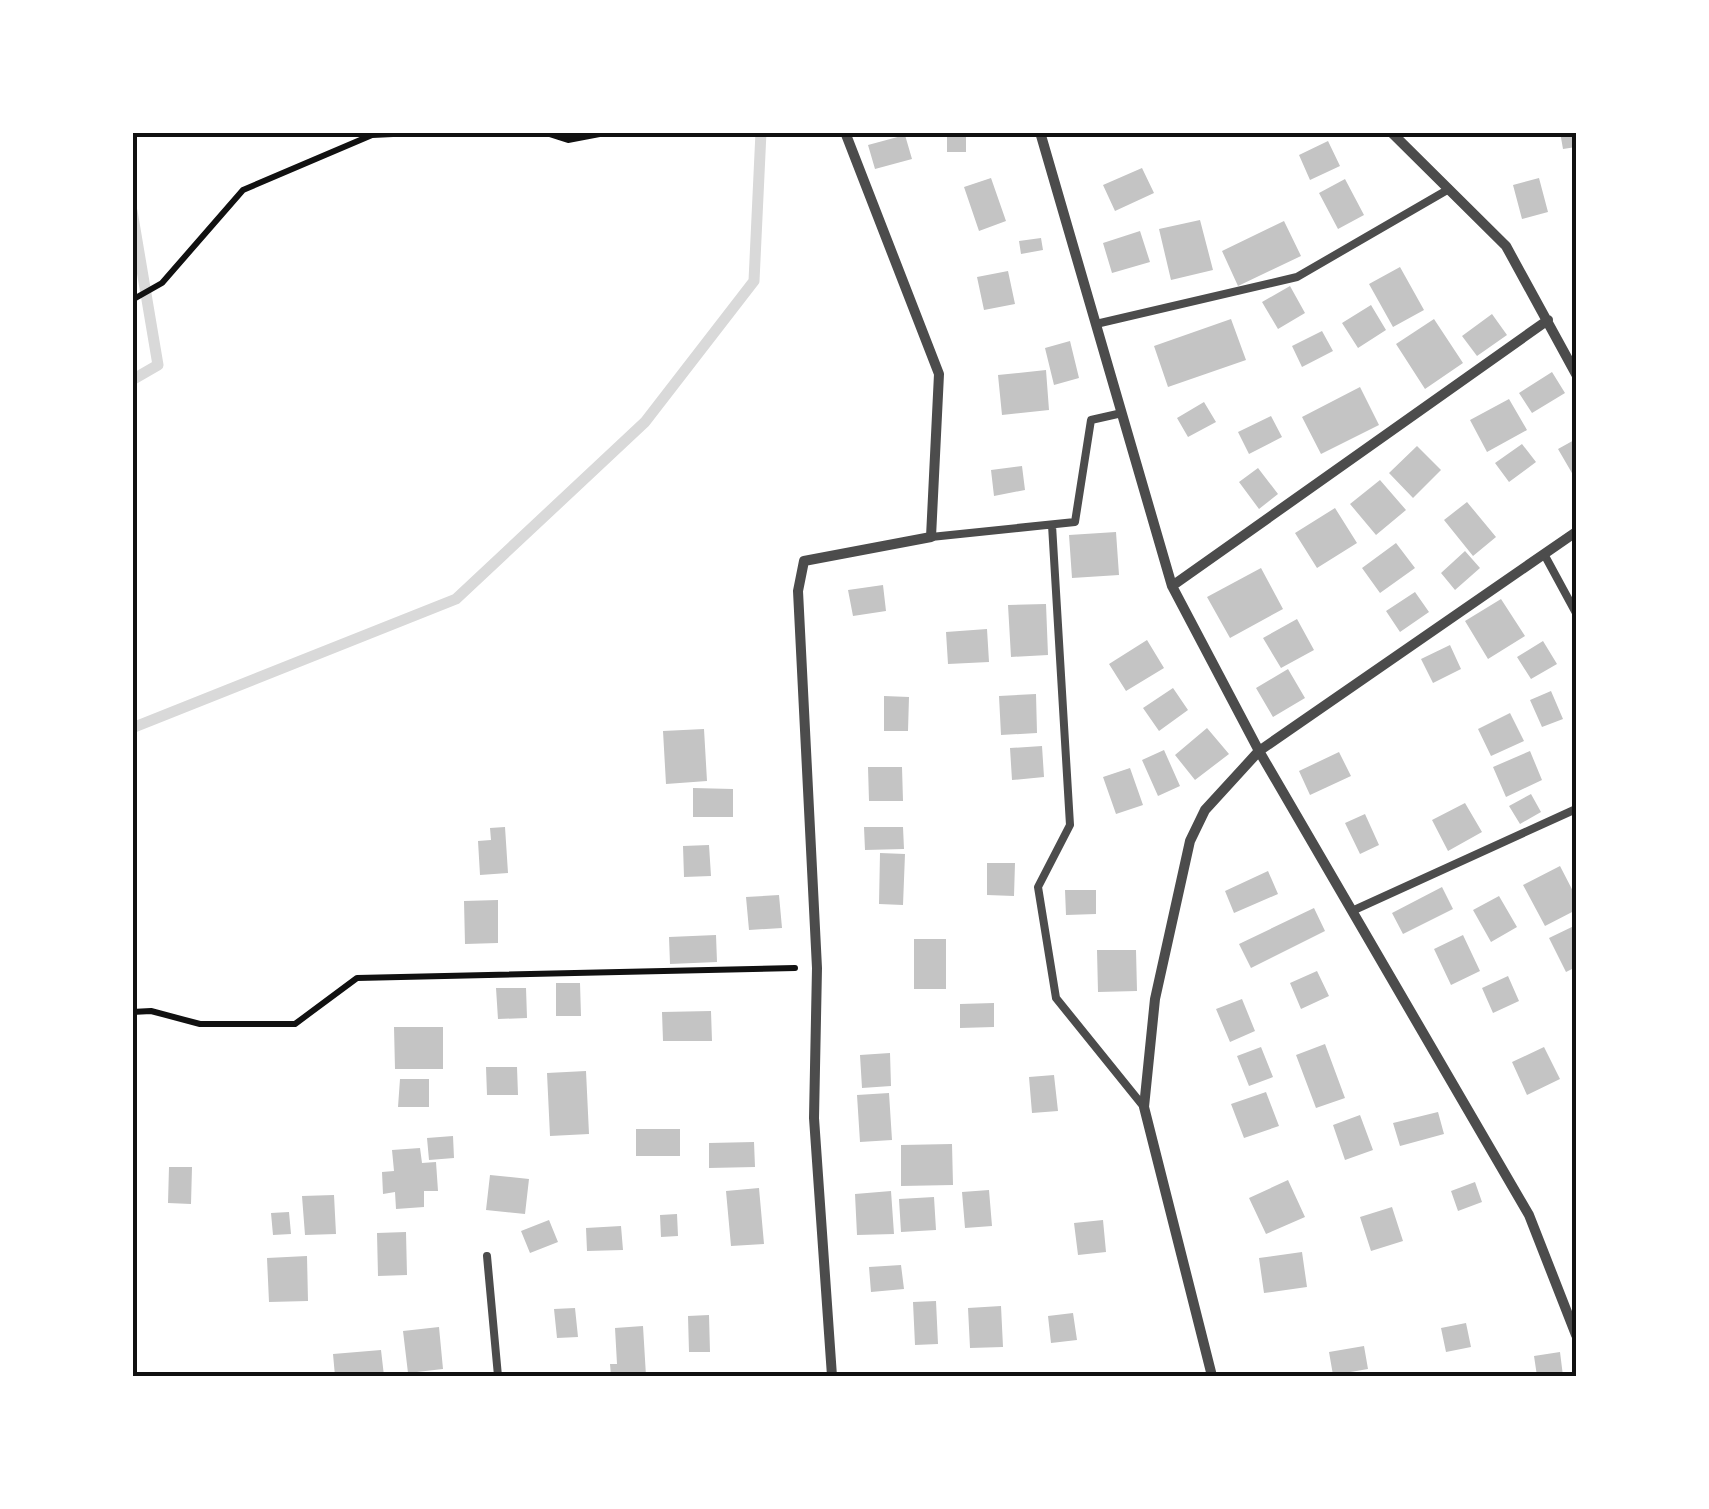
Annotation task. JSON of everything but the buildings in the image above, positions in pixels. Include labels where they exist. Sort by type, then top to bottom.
[{"type":"street","points":[[832,1376],[814,1118],[817,968],[798,591],[804,560],[931,537],[939,374],[845,132]]},
{"type":"street","points":[[1040,132],[1172,586],[1259,751],[1529,1215],[1576,1335]]},
{"type":"street","points":[[1392,132],[1506,246],[1576,374]]},
{"type":"street","points":[[1172,586],[1548,320]]},
{"type":"street","points":[[1212,1376],[1144,1106],[1155,999],[1190,841],[1205,810],[1259,751],[1576,532]]},
{"type":"street","points":[[1562,1294],[1576,1289]]},
{"type":"lane","points":[[1096,324],[1296,277],[1449,189]]},
{"type":"lane","points":[[931,537],[1075,522],[1091,420],[1122,413]]},
{"type":"lane","points":[[1052,524],[1070,825],[1038,887],[1056,998],[1144,1106]]},
{"type":"lane","points":[[1544,554],[1576,613]]},
{"type":"lane","points":[[1352,911],[1576,808]]},
{"type":"lane","points":[[488,1256],[498,1376]]},
{"type":"path","points":[[132,300],[162,282],[243,190],[372,135],[435,132]]},
{"type":"path","points":[[542,132],[568,140],[610,132]]},
{"type":"path","points":[[132,1012],[150,1010],[200,1024],[295,1024],[357,978],[817,968]]},
{"type":"waterway","points":[[132,728],[456,599],[645,422],[754,281],[761,132]]},
{"type":"waterway","points":[[132,211],[158,365],[132,380]]}]
